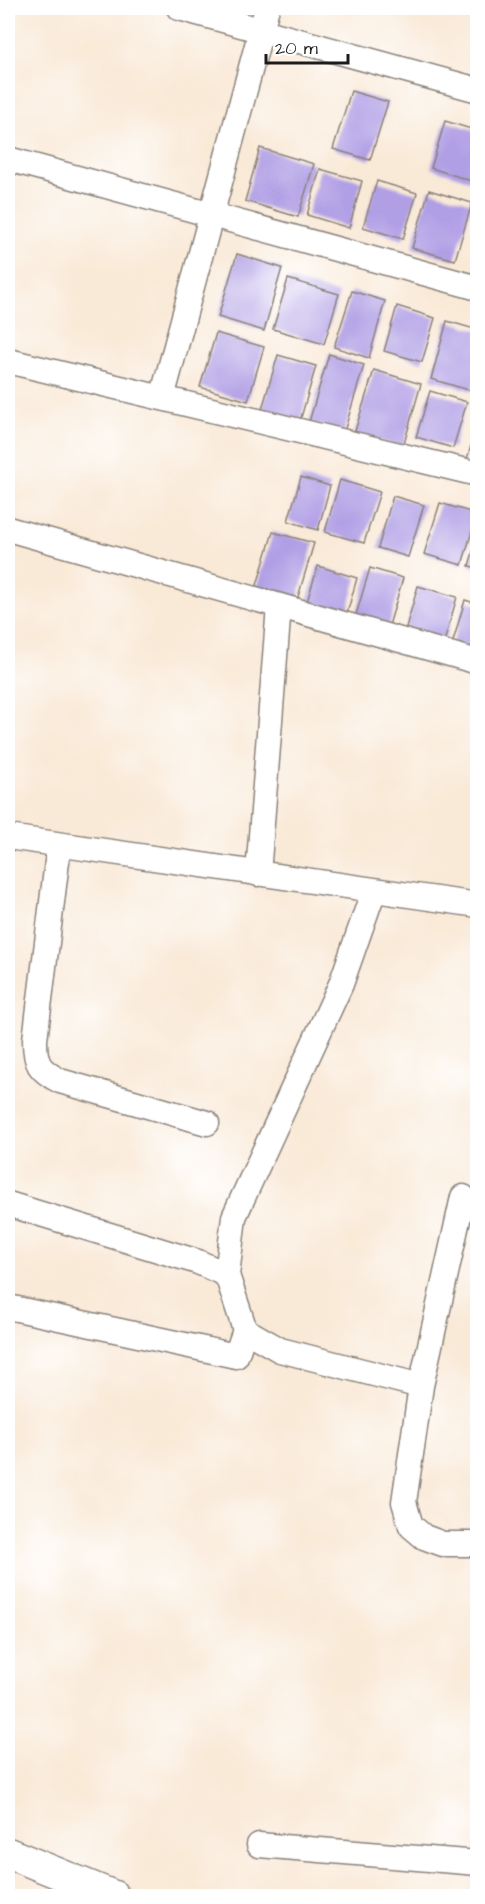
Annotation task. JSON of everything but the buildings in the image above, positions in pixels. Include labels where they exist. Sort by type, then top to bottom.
[{"type":"street","points":[[179,8],[477,90]]},
{"type":"street","points":[[162,398],[267,8]]},
{"type":"street","points":[[8,159],[477,288]]},
{"type":"street","points":[[8,361],[477,474]]},
{"type":"street","points":[[8,529],[477,662]]},
{"type":"street","points":[[258,874],[279,606]]},
{"type":"street","points":[[8,837],[477,905]]},
{"type":"street","points":[[59,845],[34,1040],[35,1057],[44,1073],[60,1081],[207,1123]]},
{"type":"street","points":[[8,1307],[236,1356],[245,1330],[227,1275],[234,1217],[341,984],[374,890]]},
{"type":"street","points":[[463,1197],[421,1386],[404,1502],[411,1526],[424,1537],[443,1544],[477,1544]]},
{"type":"street","points":[[8,1204],[198,1262],[227,1275]]},
{"type":"street","points":[[245,1330],[280,1350],[421,1386]]},
{"type":"street","points":[[259,1845],[477,1863]]},
{"type":"street","points":[[8,1853],[114,1896]]}]
